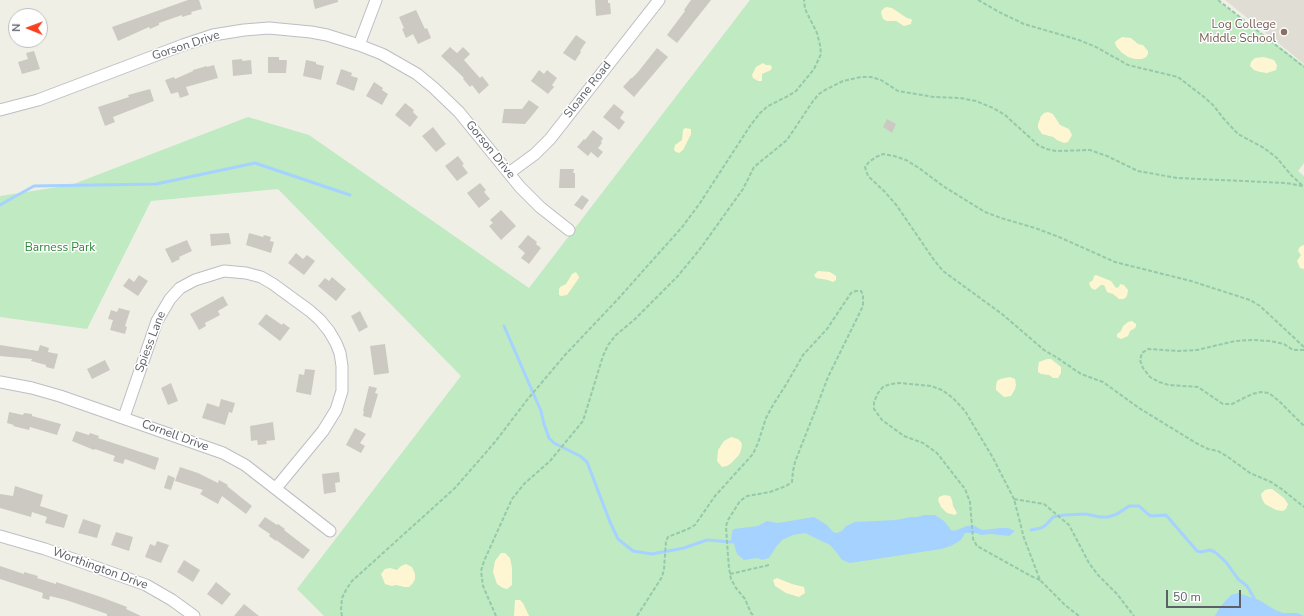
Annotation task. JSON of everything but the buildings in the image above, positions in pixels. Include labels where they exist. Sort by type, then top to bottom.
[{"type":"street","points":[[359,44],[376,0]]},
{"type":"street","name":"Sloane Road","points":[[509,173],[535,154],[550,139],[658,0]]},
{"type":"street","name":"Gorson Drive","points":[[0,110],[44,98],[198,39],[229,32],[269,28],[326,35],[359,44],[382,54],[417,74],[459,112],[520,187],[540,207],[569,230]]},
{"type":"street","name":"Spiess Lane","points":[[124,417],[157,321],[170,299],[180,288],[195,280],[224,271],[246,273],[261,277],[273,284],[320,320],[336,343],[340,353],[342,366],[342,391],[336,410],[323,431],[276,488]]},
{"type":"street","name":"Cornell Drive","points":[[0,382],[32,388],[60,396],[124,417],[223,453],[245,465],[330,531]]},
{"type":"street","name":"Worthington Drive","points":[[0,536],[45,549],[132,579],[159,592],[194,616]]},
{"type":"path","points":[[342,616],[342,598],[352,581],[455,488],[495,442],[527,400],[565,355],[618,299],[683,226],[700,203],[742,137],[760,113],[768,106],[796,91],[814,69],[820,54],[820,45],[804,0]]},
{"type":"path","points":[[978,0],[1024,24],[1079,40],[1096,47],[1128,65],[1178,77],[1214,106],[1238,134],[1264,148],[1277,158],[1291,175],[1303,186]]},
{"type":"path","points":[[1218,0],[1304,67]]},
{"type":"path","points":[[496,616],[483,586],[481,571],[512,499],[524,484],[550,461],[583,421],[603,356],[608,345],[616,335],[634,320],[677,277],[704,243],[743,189],[754,167],[787,140],[819,94],[843,82],[861,77],[872,77],[881,80],[898,91],[934,97],[960,98],[976,101],[993,108],[1005,115],[1038,145],[1046,149],[1056,151],[1090,150],[1107,156],[1138,171],[1176,178],[1286,183],[1303,186]]},
{"type":"path","points":[[1304,348],[1273,317],[1250,300],[1191,281],[1115,262],[1059,237],[985,212],[906,160],[883,154],[876,156],[865,167],[868,176],[897,206],[943,271],[1002,314],[1044,350],[1081,374],[1103,382],[1139,408],[1196,444],[1218,451],[1250,473],[1271,482],[1304,507]]},
{"type":"path","points":[[637,616],[662,577],[666,541],[668,537],[696,525],[715,496],[753,454],[766,418],[803,355],[827,330],[851,293],[861,291],[863,295],[863,306],[828,377],[795,462],[792,482],[770,492],[747,496],[740,501],[732,511],[726,526],[730,574],[736,588],[746,599],[751,613],[754,616]]},
{"type":"path","points":[[1304,348],[1292,350],[1284,344],[1270,341],[1234,340],[1197,350],[1178,351],[1148,349],[1142,354],[1140,360],[1143,368],[1150,377],[1159,382],[1169,385],[1198,387],[1223,404],[1232,404],[1252,394],[1262,392],[1269,393],[1304,426]]},
{"type":"path","points":[[1040,580],[1024,538],[1014,499],[965,411],[953,398],[942,390],[931,386],[900,383],[883,386],[874,402],[874,409],[882,420],[904,436],[923,443],[937,453],[965,489],[970,502],[973,540],[977,546],[1040,580],[1065,605],[1079,616]]},
{"type":"path","points":[[1014,499],[1044,504],[1064,520],[1069,525],[1089,563],[1098,575],[1117,594],[1134,616]]},
{"type":"path","points":[[730,574],[769,565]]},
{"type":"shaded area","name":"Log College Middle School","points":[[1225,0],[1304,0],[1304,64]]},
{"type":"green space","name":"Barness Park","points":[[750,0],[1217,0],[1304,65],[1304,163],[1298,171],[1304,176],[1304,616],[324,616],[297,589],[461,376],[278,189],[151,201],[87,329],[0,317],[0,196],[71,185],[248,117],[309,135],[529,288]]},
{"type":"sand","points":[[886,7],[892,8],[911,19],[911,24],[904,26],[896,21],[887,21],[883,19],[881,13]]},
{"type":"sand","points":[[1122,37],[1131,38],[1138,44],[1143,45],[1148,51],[1146,57],[1142,59],[1135,59],[1128,57],[1121,52],[1115,43]]},
{"type":"sand","points":[[1264,57],[1274,60],[1277,65],[1276,70],[1267,73],[1260,72],[1254,70],[1250,66],[1251,62],[1255,58]]},
{"type":"sand","points":[[763,63],[772,67],[771,70],[762,74],[762,81],[758,81],[753,78],[752,75],[756,67]]},
{"type":"sand","points":[[1048,112],[1053,114],[1060,125],[1069,129],[1072,135],[1068,142],[1064,143],[1053,137],[1042,134],[1038,128],[1041,116]]},
{"type":"sand","points":[[685,128],[691,129],[691,134],[683,150],[679,153],[674,150],[675,145],[682,140],[683,130]]},
{"type":"sand","points":[[1304,245],[1304,269],[1300,268],[1297,261],[1301,255],[1298,251],[1299,248]]},
{"type":"sand","points":[[818,271],[830,272],[836,276],[836,280],[833,282],[816,278],[814,275]]},
{"type":"sand","points":[[576,272],[579,278],[567,295],[559,295],[560,287],[566,284],[572,274]]},
{"type":"sand","points":[[1096,275],[1111,281],[1116,288],[1119,287],[1120,284],[1124,285],[1128,290],[1127,296],[1124,299],[1119,299],[1113,294],[1107,292],[1104,285],[1101,285],[1095,290],[1091,288],[1089,283]]},
{"type":"sand","points":[[1132,321],[1136,324],[1136,326],[1130,331],[1128,336],[1121,339],[1117,337],[1117,334],[1121,331],[1123,326]]},
{"type":"sand","points":[[1051,359],[1061,367],[1061,373],[1058,378],[1053,378],[1049,375],[1038,372],[1039,362]]},
{"type":"sand","points":[[1010,377],[1015,379],[1015,389],[1011,396],[1004,397],[996,390],[997,381]]},
{"type":"sand","points":[[731,437],[740,441],[742,444],[741,450],[739,455],[730,464],[722,467],[717,461],[718,450],[724,441]]},
{"type":"sand","points":[[1272,489],[1284,498],[1288,504],[1286,509],[1283,511],[1276,510],[1265,504],[1261,494],[1265,490]]},
{"type":"sand","points":[[944,495],[950,496],[957,513],[955,515],[947,513],[941,507],[938,500],[939,497]]},
{"type":"sand","points":[[501,553],[505,553],[510,558],[512,568],[512,585],[507,589],[497,584],[493,572],[495,561]]},
{"type":"sand","points":[[406,564],[412,567],[415,574],[415,579],[409,587],[385,584],[381,574],[385,569],[390,568],[397,570]]},
{"type":"sand","points":[[777,578],[804,587],[805,593],[799,597],[786,593],[775,586],[773,580]]},
{"type":"sand","points":[[515,600],[520,600],[523,603],[529,616],[514,616]]},
{"type":"water","points":[[924,515],[935,515],[944,521],[951,530],[954,531],[967,526],[975,526],[984,530],[1008,528],[1015,531],[1009,536],[965,533],[961,540],[951,546],[941,549],[850,563],[842,560],[830,545],[805,533],[793,535],[782,540],[769,558],[762,560],[757,558],[744,560],[737,554],[734,544],[731,542],[732,531],[734,529],[758,526],[767,521],[778,523],[814,517],[827,525],[833,532],[837,533],[842,531],[846,526],[855,522],[896,520]]},
{"type":"water","points":[[1238,593],[1259,600],[1283,613],[1297,613],[1304,616],[1215,616],[1220,607],[1231,595]]},
{"type":"waterway","points":[[0,205],[34,186],[156,184],[255,163],[350,195]]},
{"type":"waterway","points":[[504,326],[541,411],[549,438],[554,443],[580,456],[587,462],[618,539],[633,551],[652,554],[684,548],[707,540],[731,542]]},
{"type":"waterway","points":[[1031,530],[1041,528],[1053,517],[1086,514],[1108,517],[1117,514],[1129,506],[1139,506],[1149,515],[1166,515],[1197,551],[1201,552],[1210,550],[1215,552],[1226,562],[1238,579],[1247,586],[1254,598]]},
{"type":"place","name":"Log College Middle School","points":[[1284,32]]}]
